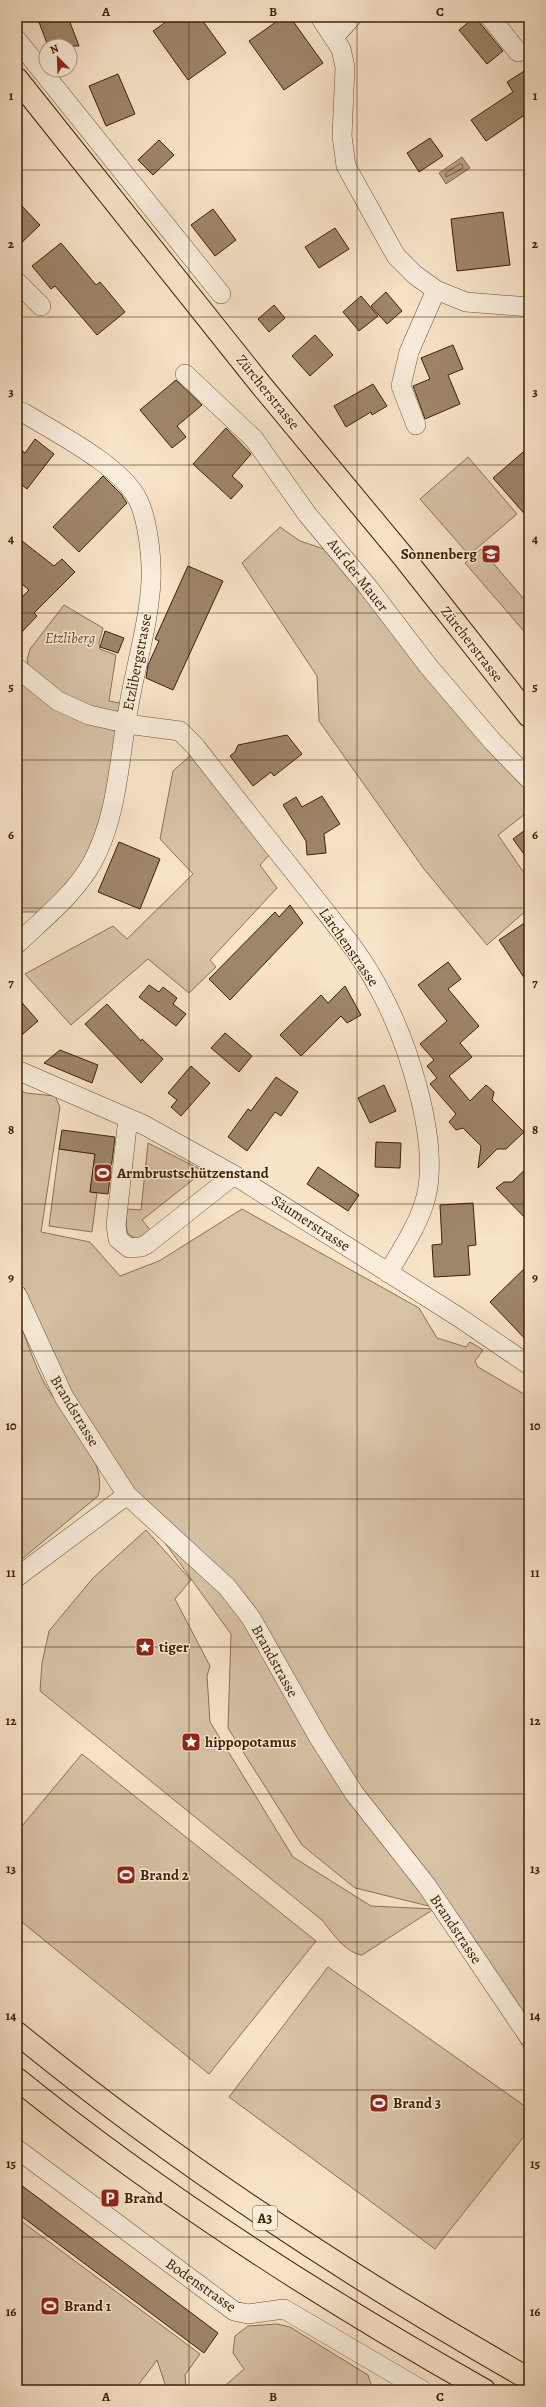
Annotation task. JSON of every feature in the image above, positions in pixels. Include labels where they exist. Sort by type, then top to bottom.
[{"type":"main road","name":"Zürcherstrasse","points":[[17,79],[261,385],[402,555],[491,670],[526,710]]},
{"type":"main road","name":"A3","points":[[17,2033],[128,2121],[285,2232],[398,2303],[529,2379]]},
{"type":"main road","name":"A3","points":[[17,2080],[122,2161],[203,2217],[384,2332],[484,2390]]},
{"type":"street","points":[[320,17],[341,49],[345,67],[342,136],[346,166],[356,187],[396,256],[415,275],[436,290],[466,302],[529,307]]},
{"type":"street","points":[[334,37],[352,17]]},
{"type":"street","points":[[490,17],[518,52]]},
{"type":"street","points":[[17,40],[221,294]]},
{"type":"street","points":[[17,282],[40,306]]},
{"type":"street","points":[[416,425],[401,386],[409,352],[436,290]]},
{"type":"street","name":"Auf der Mauer","points":[[185,374],[254,439],[307,514],[325,533],[429,667],[493,742],[529,779]]},
{"type":"street","name":"Etzlibergstrasse","points":[[17,411],[24,413],[104,465],[127,486],[138,499],[141,507],[150,565],[149,601],[110,814],[100,846],[91,864],[72,891],[17,944]]},
{"type":"street","name":"Lärchenstrasse","points":[[17,668],[58,701],[89,715],[180,732],[195,746],[355,951],[379,988],[414,1078],[426,1123],[429,1172],[426,1197],[416,1224],[388,1273]]},
{"type":"street","name":"Säumerstrasse","points":[[17,1070],[128,1118],[234,1175],[529,1365]]},
{"type":"street","points":[[128,1118],[116,1225],[118,1239],[129,1248],[141,1247],[147,1244],[234,1175]]},
{"type":"street","name":"Brandstrasse","points":[[17,1295],[25,1317],[64,1397],[127,1495],[227,1587],[251,1618],[319,1738],[354,1793],[427,1886],[529,2037]]},
{"type":"street","points":[[17,1577],[127,1495]]},
{"type":"street","name":"Bodenstrasse","points":[[17,2149],[234,2311],[248,2314],[275,2309],[284,2309],[422,2390]]},
{"type":"green space","points":[[468,457],[517,514],[469,555],[420,499]]},
{"type":"green space","points":[[280,527],[300,541],[324,549],[529,792],[529,811],[498,835],[529,880],[529,908],[487,945],[424,869],[319,721],[317,676],[242,563]]},
{"type":"green space","points":[[481,549],[529,605],[529,637],[465,563]]},
{"type":"green space","name":"Etzliberg","points":[[64,605],[103,628],[99,643],[100,649],[116,655],[109,701],[125,704],[115,713],[77,703],[29,669],[27,660],[30,649]]},
{"type":"green space","points":[[17,675],[115,731],[118,740],[101,828],[88,858],[41,912],[22,912],[17,906]]},
{"type":"green space","points":[[192,754],[270,854],[260,865],[277,888],[210,960],[216,967],[189,993],[148,959],[71,1025],[25,974],[113,926],[127,939],[193,874],[160,839],[173,771]]},
{"type":"green space","points":[[17,1089],[26,1093],[55,1096],[60,1107],[41,1232],[90,1242],[120,1276],[159,1261],[242,1209],[419,1308],[437,1338],[466,1347],[470,1342],[483,1350],[475,1361],[478,1367],[529,1397],[529,2056],[441,1909],[355,1888],[302,1845],[228,1728],[231,1634],[73,1416],[17,1277]]},
{"type":"green space","points":[[148,1143],[204,1171],[142,1220],[152,1232],[138,1240],[128,1234],[126,1226],[127,1209],[141,1210]]},
{"type":"green space","points":[[59,1149],[95,1154],[90,1192],[97,1193],[92,1232],[49,1226]]},
{"type":"green space","points":[[17,1315],[42,1378],[91,1453],[97,1468],[100,1482],[98,1496],[17,1563]]},
{"type":"green space","points":[[146,1530],[191,1580],[175,1599],[210,1666],[207,1676],[210,1722],[293,1857],[371,1906],[434,1909],[362,1955],[350,1951],[345,1947],[323,1921],[40,1691],[42,1663],[49,1631],[93,1578]]},
{"type":"green space","name":"Brand 2","points":[[82,1754],[316,1941],[209,2074],[17,1918],[17,1832]]},
{"type":"green space","name":"Brand 3","points":[[328,1967],[529,2109],[529,2130],[435,2249],[229,2097]]},
{"type":"green space","points":[[17,2218],[200,2354],[185,2375],[186,2390],[167,2390],[157,2360],[139,2384],[146,2390],[17,2390]]},
{"type":"green space","points":[[277,2324],[290,2327],[368,2375],[373,2390],[220,2390],[244,2369],[233,2353],[235,2336],[248,2326]]},
{"type":"water","points":[[462,157],[470,168],[446,184],[439,173]]},
{"type":"building","points":[[37,17],[68,17],[76,38],[45,38]]},
{"type":"building","points":[[173,17],[200,17],[226,53],[188,80],[153,31]]},
{"type":"building","points":[[283,17],[290,17],[323,63],[284,90],[249,41]]},
{"type":"building","points":[[475,17],[503,51],[487,64],[459,30]]},
{"type":"building","points":[[529,68],[529,112],[486,141],[471,120],[513,92],[507,82]]},
{"type":"building","points":[[118,74],[135,114],[106,126],[89,86]]},
{"type":"building","points":[[430,138],[443,156],[419,172],[407,153]]},
{"type":"building","points":[[159,140],[174,155],[153,175],[138,160]]},
{"type":"building","points":[[17,201],[40,225],[17,247]]},
{"type":"building","points":[[213,209],[236,240],[215,256],[191,225]]},
{"type":"building","points":[[503,212],[510,265],[457,271],[451,219]]},
{"type":"building","points":[[335,228],[349,249],[319,268],[305,247]]},
{"type":"building","points":[[61,243],[96,285],[100,282],[125,312],[97,335],[55,286],[51,289],[32,266]]},
{"type":"building","points":[[386,292],[402,311],[387,324],[371,306]]},
{"type":"building","points":[[361,296],[378,316],[359,331],[343,312]]},
{"type":"building","points":[[274,305],[285,318],[269,332],[258,319]]},
{"type":"building","points":[[315,335],[333,355],[310,376],[292,356]]},
{"type":"building","points":[[453,345],[463,369],[448,375],[460,404],[425,419],[413,386],[430,379],[421,358]]},
{"type":"building","points":[[176,380],[202,405],[177,426],[186,437],[172,448],[140,410]]},
{"type":"building","points":[[373,384],[387,406],[372,415],[371,412],[346,427],[334,406]]},
{"type":"building","points":[[226,428],[251,454],[232,476],[243,486],[231,499],[193,464]]},
{"type":"building","points":[[35,439],[54,454],[27,489],[17,481],[17,447],[25,453]]},
{"type":"building","points":[[529,447],[529,519],[493,478]]},
{"type":"building","points":[[103,476],[121,494],[127,503],[79,552],[53,527]]},
{"type":"building","points":[[17,537],[54,566],[62,559],[75,572],[34,613],[37,616],[17,637],[17,602],[29,590],[17,580]]},
{"type":"building","points":[[188,566],[223,581],[173,690],[146,678],[148,665],[159,641],[155,639]]},
{"type":"building","points":[[105,631],[124,638],[118,653],[100,647]]},
{"type":"building","points":[[287,735],[302,754],[274,776],[271,772],[253,786],[230,756],[235,752],[238,745]]},
{"type":"building","points":[[322,796],[340,824],[324,834],[326,853],[307,855],[306,841],[283,805],[296,797],[302,807]]},
{"type":"building","points":[[529,827],[529,861],[513,839]]},
{"type":"building","points":[[119,842],[160,859],[140,909],[98,892]]},
{"type":"building","points":[[290,905],[303,923],[230,1000],[209,979],[275,912],[279,917]]},
{"type":"building","points":[[529,920],[529,985],[499,940]]},
{"type":"building","points":[[448,962],[461,979],[448,989],[479,1026],[460,1043],[472,1057],[449,1076],[470,1101],[486,1085],[494,1092],[492,1100],[524,1132],[506,1149],[497,1149],[478,1168],[481,1146],[463,1128],[456,1130],[449,1122],[456,1114],[430,1084],[437,1078],[427,1066],[434,1060],[420,1044],[447,1021],[418,985]]},
{"type":"building","points":[[149,985],[159,992],[163,987],[177,998],[173,1004],[186,1014],[176,1026],[139,997]]},
{"type":"building","points":[[345,986],[361,1015],[347,1023],[341,1016],[301,1056],[280,1035],[321,995],[328,1003]]},
{"type":"building","points":[[17,997],[38,1021],[17,1039]]},
{"type":"building","points":[[107,1004],[141,1041],[142,1039],[163,1059],[141,1083],[85,1024]]},
{"type":"building","points":[[225,1033],[252,1056],[239,1072],[211,1048]]},
{"type":"building","points":[[60,1050],[98,1065],[92,1083],[44,1063]]},
{"type":"building","points":[[191,1066],[210,1083],[181,1116],[171,1107],[177,1100],[168,1093]]},
{"type":"building","points":[[276,1077],[298,1092],[281,1116],[275,1112],[247,1151],[228,1137],[248,1109],[251,1111]]},
{"type":"building","points":[[384,1085],[396,1111],[370,1123],[358,1098]]},
{"type":"building","name":"Armbrustschützenstand","points":[[62,1130],[115,1137],[108,1194],[90,1192],[95,1154],[59,1149]]},
{"type":"building","points":[[376,1142],[401,1143],[400,1168],[375,1167]]},
{"type":"building","points":[[529,1166],[529,1222],[496,1188],[504,1182],[512,1182]]},
{"type":"building","points":[[318,1167],[359,1195],[348,1211],[307,1184]]},
{"type":"building","points":[[473,1203],[476,1245],[468,1246],[470,1275],[434,1277],[432,1245],[442,1244],[440,1205]]},
{"type":"building","points":[[529,1264],[529,1343],[490,1302]]},
{"type":"building","points":[[17,2182],[218,2333],[204,2353],[17,2213]]},
{"type":"place","name":"Sonnenberg","points":[[491,554]]},
{"type":"place","name":"Armbrustschützenstand","points":[[103,1173]]},
{"type":"place","name":"tiger","points":[[145,1647]]},
{"type":"place","name":"hippopotamus","points":[[191,1742]]},
{"type":"place","name":"Brand 2","points":[[126,1875]]},
{"type":"place","name":"Brand 3","points":[[379,2103]]},
{"type":"place","name":"Brand","points":[[110,2198]]},
{"type":"place","name":"Brand 1","points":[[50,2306]]}]
